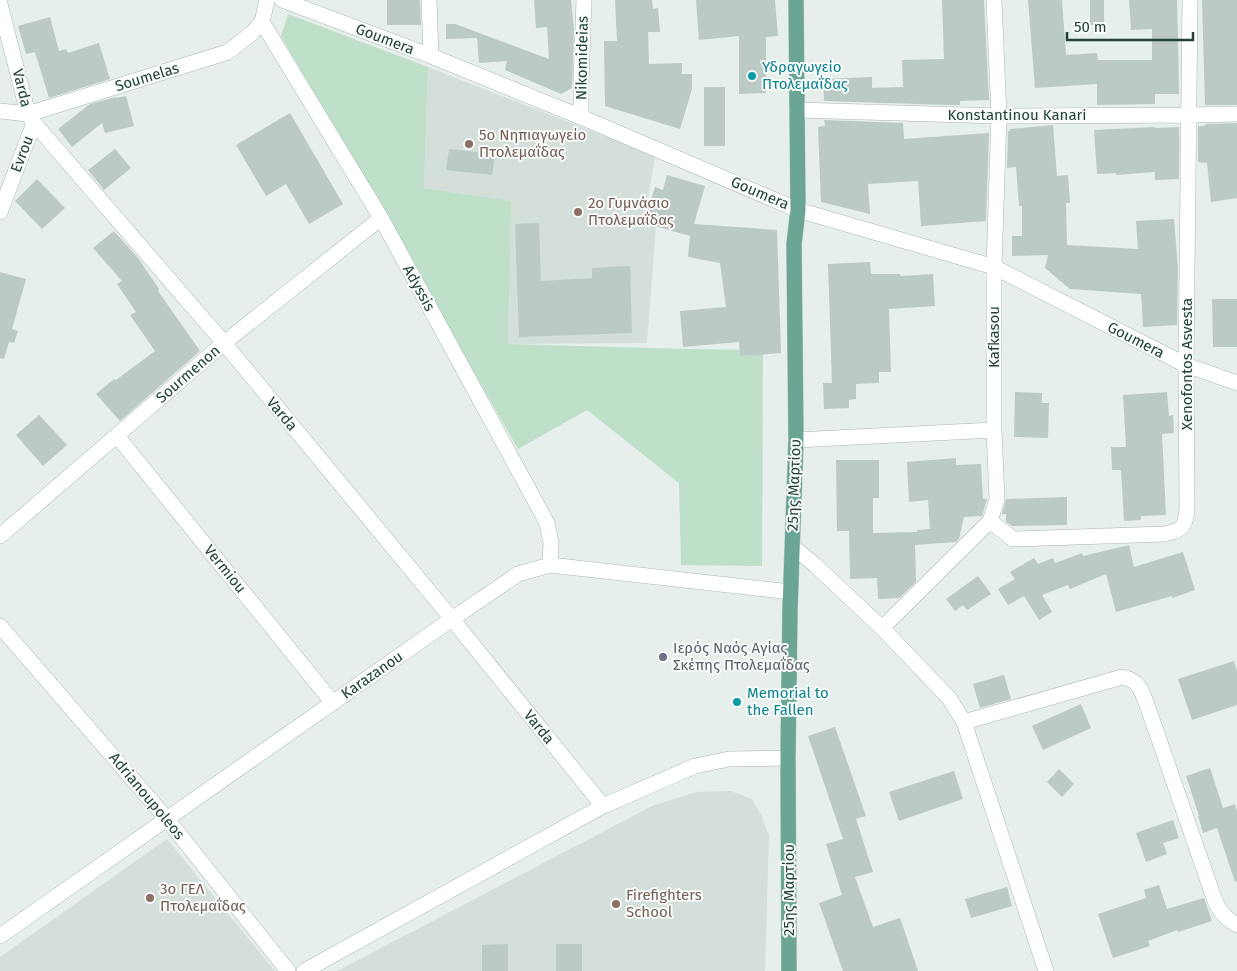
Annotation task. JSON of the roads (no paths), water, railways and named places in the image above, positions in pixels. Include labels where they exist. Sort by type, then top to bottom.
[{"type":"main road","name":"25ης Μαρτίου","points":[[789,971],[788,758],[796,440],[794,244],[798,210],[796,0]]},
{"type":"street","points":[[262,22],[267,0]]},
{"type":"street","name":"Goumera","points":[[282,0],[431,56],[581,117],[798,210],[994,267],[1186,365],[1237,383]]},
{"type":"street","points":[[430,0],[431,56]]},
{"type":"street","name":"Nikomideias","points":[[581,117],[584,0]]},
{"type":"street","name":"Kafkasou","points":[[882,628],[990,521],[997,499],[994,430],[994,267],[999,116],[994,0]]},
{"type":"street","name":"Xenofontos Asvesta","points":[[990,521],[1013,539],[1165,534],[1180,529],[1184,525],[1187,508],[1186,365],[1190,0]]},
{"type":"street","name":"Varda","points":[[0,4],[31,118],[224,344],[452,618],[603,806]]},
{"type":"street","name":"Soumelas","points":[[0,111],[31,118],[228,52],[262,22]]},
{"type":"street","name":"Adyssis","points":[[262,22],[381,218],[547,523],[552,544],[550,565]]},
{"type":"street","name":"Konstantinou Kanari","points":[[797,110],[999,116],[1237,114]]},
{"type":"street","name":"Evrou","points":[[0,212],[31,118]]},
{"type":"street","name":"Sourmenon","points":[[0,536],[224,344],[381,218]]},
{"type":"street","points":[[796,440],[994,430]]},
{"type":"street","name":"Vermiou","points":[[117,436],[333,702]]},
{"type":"street","points":[[792,546],[882,628],[950,698],[964,722],[1046,971]]},
{"type":"street","name":"Karazanou","points":[[0,936],[452,618],[518,574],[550,565],[791,592]]},
{"type":"street","name":"Adrianoupoleos","points":[[1,629],[168,819],[288,971]]},
{"type":"street","points":[[964,722],[1122,677],[1134,681],[1146,702],[1215,902],[1226,918],[1237,925]]},
{"type":"street","points":[[304,971],[603,806],[695,766],[729,759],[788,758]]},
{"type":"place","name":"Υδραγωγείο Πτολεμαΐδας","points":[[752,76]]},
{"type":"place","name":"5ο Νηπιαγωγείο Πτολεμαΐδας","points":[[469,144]]},
{"type":"place","name":"2ο Γυμνάσιο Πτολεμαΐδας","points":[[578,212]]},
{"type":"place","name":"Ιερός Ναός Αγίας Σκέπης Πτολεμαΐδας","points":[[663,657]]},
{"type":"place","name":"Memorial to the Fallen","points":[[737,702]]},
{"type":"place","name":"3ο ΓΕΛ Πτολεμαΐδας","points":[[150,898]]},
{"type":"place","name":"Firefighters School","points":[[616,904]]}]
